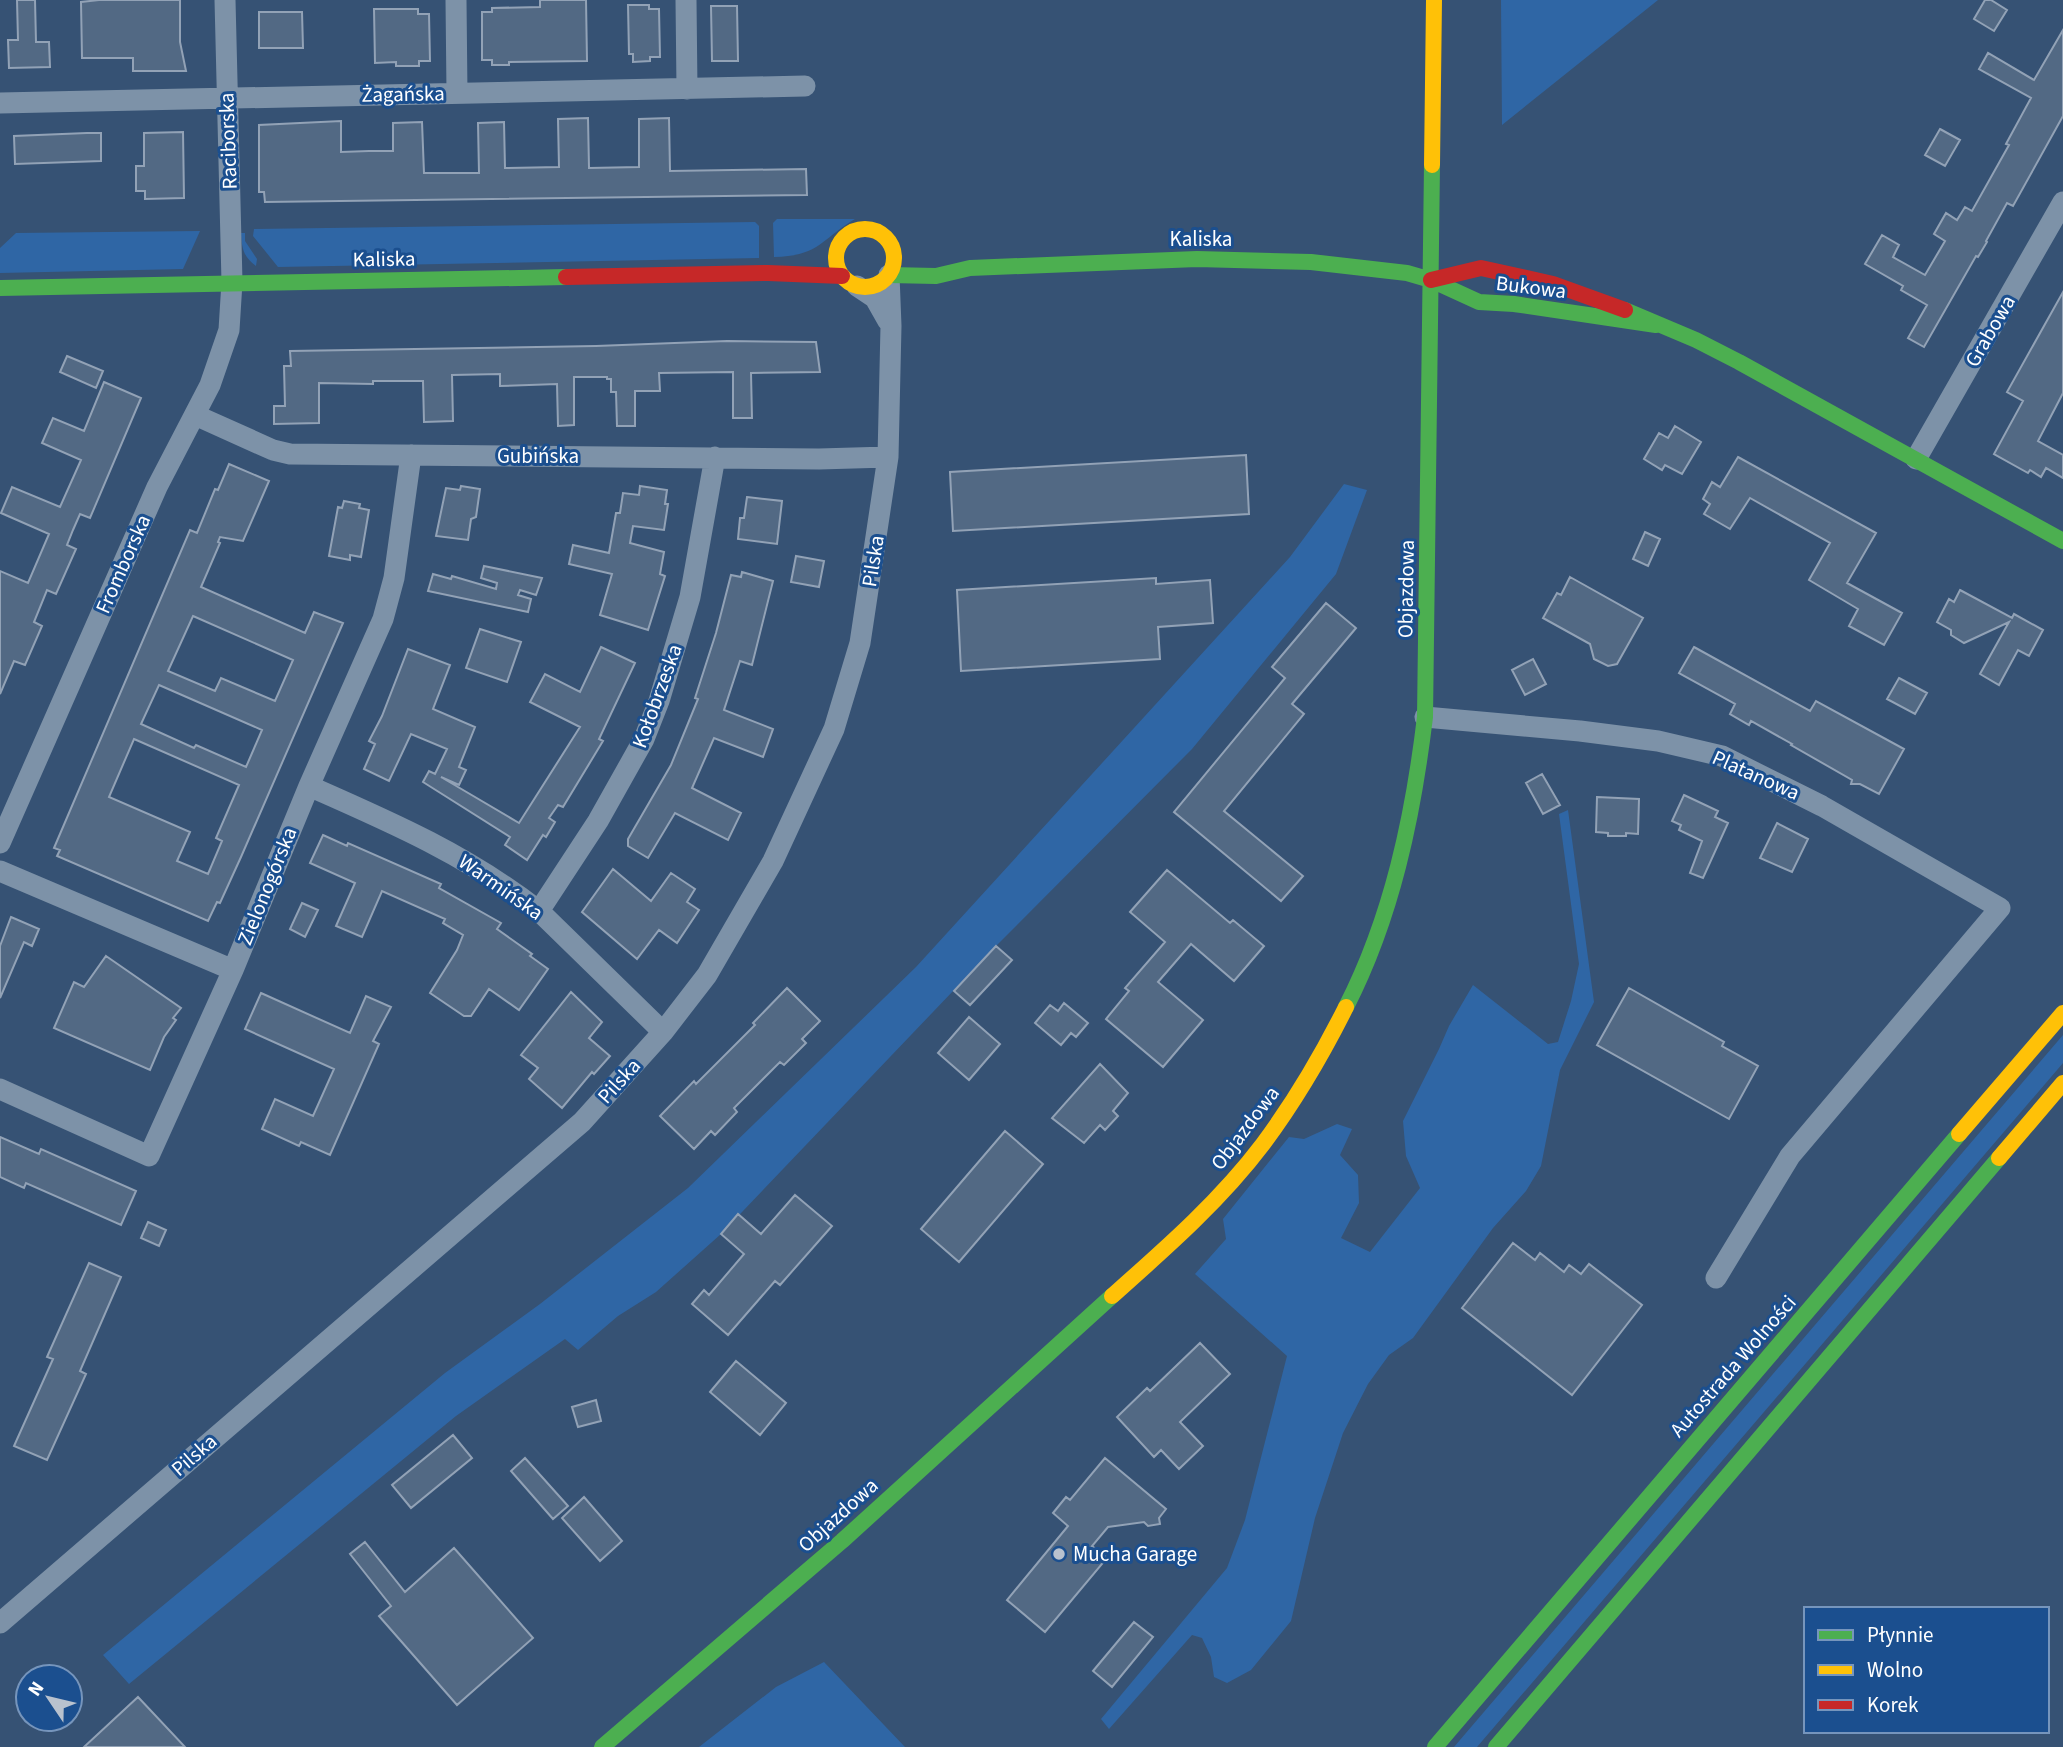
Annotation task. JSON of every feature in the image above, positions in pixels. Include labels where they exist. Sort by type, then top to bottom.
[{"type":"main road","name":"Objazdowa","points":[[602,1747],[842,1541],[1188,1228],[1263,1144],[1300,1090],[1327,1044],[1354,989],[1375,938],[1407,837],[1418,781],[1425,717],[1434,0]]},
{"type":"main road","points":[[865,229],[882,235],[899,251],[889,275],[875,286],[850,281],[836,259],[841,244],[848,235],[865,229]]},
{"type":"main road","name":"Kaliska","points":[[768,273],[811,259],[841,244]]},
{"type":"main road","name":"Kaliska","points":[[889,275],[936,276],[970,268],[1197,259],[1281,260],[1356,266],[1407,273],[1431,280]]},
{"type":"main road","name":"Kaliska","points":[[930,261],[970,268]]},
{"type":"main road","name":"Bukowa","points":[[1431,280],[1482,268],[1501,271],[1581,293],[1696,340],[2063,541]]},
{"type":"main road","name":"Kaliska","points":[[0,288],[768,273],[850,281]]},
{"type":"main road","name":"Bukowa","points":[[1431,280],[1479,302],[1514,304],[1656,325]]},
{"type":"main road","name":"Autostrada Wolności","points":[[1435,1747],[2063,1013]]},
{"type":"main road","points":[[1496,1747],[2063,1083]]},
{"type":"street","name":"Raciborska","points":[[225,0],[232,282]]},
{"type":"street","points":[[456,0],[457,93]]},
{"type":"street","points":[[686,0],[687,89]]},
{"type":"street","name":"Żagańska","points":[[0,103],[805,86]]},
{"type":"street","name":"Grabowa","points":[[1916,459],[2063,202]]},
{"type":"street","name":"Pilska","points":[[0,1623],[582,1122],[663,1032],[707,975],[773,861],[834,729],[860,643],[888,457],[891,326],[889,275]]},
{"type":"street","points":[[850,281],[875,298],[891,326]]},
{"type":"street","name":"Fromborska","points":[[0,843],[157,487],[210,385],[229,330],[232,282]]},
{"type":"street","name":"Gubińska","points":[[195,415],[273,450],[290,454],[819,459],[888,457]]},
{"type":"street","name":"Zielonogórska","points":[[0,1089],[149,1156],[233,970],[309,786],[383,619],[394,578],[411,455]]},
{"type":"street","name":"Kołobrzeska","points":[[539,911],[591,832],[644,739],[663,688],[690,597],[715,457]]},
{"type":"street","name":"Platanowa","points":[[1425,717],[1645,739],[1722,757],[1822,806],[2000,908],[1790,1156],[1716,1278]]},
{"type":"street","name":"Warmińska","points":[[309,786],[440,845],[520,896],[539,911],[663,1032]]},
{"type":"street","points":[[0,871],[233,970]]},
{"type":"shaded area","points":[[1501,0],[1658,0],[1502,125]]},
{"type":"shaded area","points":[[777,219],[855,219],[811,250],[774,257],[773,223]]},
{"type":"shaded area","points":[[755,222],[759,226],[759,258],[278,267],[253,236],[254,229]]},
{"type":"shaded area","points":[[200,231],[183,269],[0,273],[0,248],[16,233]]},
{"type":"shaded area","points":[[241,233],[245,233],[245,241],[257,259],[256,266],[244,252]]},
{"type":"shaded area","points":[[1344,484],[1367,490],[1336,574],[1192,749],[996,946],[721,1234],[656,1292],[618,1316],[578,1350],[565,1339],[456,1416],[129,1684],[103,1655],[445,1373],[540,1304],[688,1188],[916,967],[1290,557]]},
{"type":"shaded area","points":[[1568,810],[1594,1002],[1560,1070],[1541,1166],[1526,1191],[1493,1228],[1413,1338],[1389,1355],[1368,1384],[1343,1433],[1315,1518],[1291,1621],[1251,1670],[1227,1683],[1214,1677],[1211,1657],[1202,1638],[1192,1635],[1109,1729],[1101,1719],[1227,1568],[1245,1520],[1287,1356],[1195,1274],[1226,1239],[1223,1219],[1289,1137],[1304,1139],[1337,1124],[1352,1129],[1340,1155],[1358,1175],[1359,1203],[1341,1238],[1370,1252],[1420,1188],[1406,1156],[1403,1121],[1449,1026],[1473,985],[1548,1044],[1558,1042],[1579,964],[1559,814]]},
{"type":"shaded area","points":[[2063,1035],[2063,1063],[1477,1747],[1454,1747]]},
{"type":"shaded area","points":[[824,1662],[905,1747],[699,1747],[776,1687]]},
{"type":"building","points":[[17,0],[35,0],[36,42],[49,42],[50,67],[9,68],[8,40],[18,40]]},
{"type":"building","points":[[180,0],[180,42],[186,71],[133,71],[133,58],[82,58],[81,2]]},
{"type":"building","points":[[540,0],[586,0],[587,61],[509,62],[509,65],[492,65],[492,60],[482,60],[482,12],[492,12],[492,8],[540,7]]},
{"type":"building","points":[[1985,0],[1991,0],[2007,10],[1994,31],[1974,19]]},
{"type":"building","points":[[628,5],[649,5],[649,9],[659,9],[660,57],[650,57],[650,61],[633,62],[633,54],[629,54]]},
{"type":"building","points":[[711,6],[737,6],[738,61],[712,61]]},
{"type":"building","points":[[374,9],[418,9],[418,14],[429,14],[430,61],[419,61],[419,66],[396,66],[396,62],[375,63]]},
{"type":"building","points":[[259,12],[302,12],[303,48],[259,48]]},
{"type":"building","points":[[2063,30],[2063,116],[2013,206],[2007,203],[1987,242],[1978,257],[1976,256],[1924,347],[1908,338],[1927,305],[1901,290],[1903,286],[1865,264],[1882,235],[1899,245],[1893,257],[1925,275],[1945,241],[1934,234],[1946,213],[1957,220],[1965,207],[1972,211],[2009,145],[2006,144],[2031,98],[1979,69],[1988,53],[2034,80]]},
{"type":"building","points":[[588,118],[589,168],[639,167],[639,119],[669,118],[670,171],[806,169],[807,195],[265,202],[264,192],[259,192],[259,125],[341,121],[341,152],[393,151],[393,123],[422,122],[424,173],[479,173],[478,123],[504,122],[505,168],[559,167],[558,119]]},
{"type":"building","points":[[1940,129],[1960,140],[1945,166],[1925,155]]},
{"type":"building","points":[[183,132],[184,198],[145,199],[145,191],[136,191],[136,166],[144,166],[144,133]]},
{"type":"building","points":[[101,133],[101,161],[15,164],[14,136]]},
{"type":"building","points":[[2063,292],[2063,393],[2038,441],[2063,455],[2063,478],[2046,468],[2041,477],[2030,470],[2028,473],[1994,454],[2023,401],[2007,392]]},
{"type":"building","points":[[727,341],[816,342],[820,372],[751,373],[752,418],[733,418],[733,372],[659,373],[660,391],[635,391],[635,426],[617,426],[616,392],[611,392],[611,379],[607,377],[574,377],[574,425],[558,426],[557,384],[500,386],[500,374],[452,375],[453,421],[424,422],[423,381],[373,381],[373,384],[319,383],[319,423],[274,424],[274,406],[285,406],[284,366],[291,366],[290,351]]},
{"type":"building","points":[[67,356],[103,371],[96,388],[60,372]]},
{"type":"building","points":[[104,382],[141,398],[90,518],[80,514],[73,530],[67,545],[76,549],[56,594],[47,590],[34,622],[42,626],[25,665],[14,661],[0,694],[0,571],[28,583],[49,534],[1,513],[12,487],[60,507],[81,460],[42,443],[53,418],[84,431]]},
{"type":"building","points":[[1675,426],[1701,442],[1682,474],[1665,465],[1662,470],[1644,459],[1659,433],[1668,438]]},
{"type":"building","points":[[1246,455],[1249,514],[953,531],[950,472]]},
{"type":"building","points":[[1738,457],[1876,533],[1847,583],[1902,613],[1884,645],[1849,626],[1858,609],[1809,580],[1830,543],[1750,498],[1730,529],[1704,514],[1710,504],[1703,499],[1712,482],[1720,487]]},
{"type":"building","points":[[229,464],[269,481],[243,541],[220,537],[220,543],[201,587],[305,633],[314,612],[343,623],[241,857],[220,903],[217,902],[208,921],[57,856],[60,850],[54,848],[190,530],[197,533],[215,489],[218,490]],"holes":[[[193,616],[293,660],[275,701],[221,678],[215,691],[168,671]],[[159,685],[262,730],[246,767],[196,745],[194,748],[141,724]],[[134,739],[239,785],[216,838],[222,841],[208,874],[177,861],[190,832],[109,797]]]},
{"type":"building","points":[[461,486],[480,489],[476,517],[471,519],[468,540],[436,536],[446,488],[460,490]]},
{"type":"building","points":[[640,486],[667,490],[665,504],[668,504],[664,530],[633,526],[630,543],[664,552],[660,574],[665,576],[648,630],[600,615],[612,574],[569,564],[573,545],[609,553],[616,513],[620,513],[623,493],[639,495]]},
{"type":"building","points":[[747,497],[782,501],[777,544],[738,539],[740,518],[744,518]]},
{"type":"building","points":[[344,501],[360,504],[359,508],[369,510],[361,557],[350,555],[350,560],[329,556],[338,507],[342,508]]},
{"type":"building","points":[[1645,532],[1660,539],[1648,566],[1633,559]]},
{"type":"building","points":[[796,556],[824,561],[819,587],[791,582]]},
{"type":"building","points":[[484,566],[542,578],[536,595],[520,590],[518,595],[531,599],[528,612],[428,591],[433,574],[451,579],[452,576],[496,589],[497,583],[481,578]]},
{"type":"building","points":[[742,572],[773,581],[752,665],[740,661],[724,710],[773,729],[763,757],[714,738],[692,788],[741,813],[728,840],[675,813],[648,858],[628,846],[628,839],[671,765],[698,699],[695,698],[731,575],[741,577]]},
{"type":"building","points":[[1570,577],[1643,618],[1617,664],[1608,666],[1594,659],[1590,644],[1543,618],[1557,593],[1561,595]]},
{"type":"building","points":[[1156,578],[1156,584],[1210,580],[1213,623],[1158,627],[1160,659],[961,671],[957,590]]},
{"type":"building","points":[[1960,590],[2012,618],[2014,614],[2043,630],[2029,656],[2018,650],[1999,685],[1980,674],[2009,622],[1964,643],[1951,635],[1951,630],[1937,622],[1949,599],[1954,602]]},
{"type":"building","points":[[1326,603],[1356,628],[1292,704],[1304,714],[1224,811],[1303,876],[1281,901],[1174,812],[1285,678],[1272,667]]},
{"type":"building","points":[[480,629],[521,642],[507,682],[466,668]]},
{"type":"building","points":[[601,647],[635,663],[599,739],[603,741],[563,807],[558,805],[549,818],[555,822],[527,860],[505,845],[510,837],[423,782],[429,771],[435,774],[447,749],[411,734],[389,781],[364,769],[375,744],[369,741],[382,716],[408,649],[450,665],[433,709],[475,727],[459,767],[466,770],[459,785],[441,777],[519,823],[580,727],[530,702],[545,674],[580,692]]},
{"type":"building","points":[[1694,647],[1810,711],[1816,701],[1904,749],[1879,794],[1860,784],[1851,784],[1852,780],[1792,744],[1751,721],[1749,725],[1730,714],[1735,704],[1679,673]]},
{"type":"building","points":[[1533,659],[1546,684],[1525,695],[1512,670]]},
{"type":"building","points":[[1899,678],[1927,693],[1915,714],[1887,699]]},
{"type":"building","points":[[1542,774],[1560,805],[1543,814],[1526,783]]},
{"type":"building","points":[[1684,795],[1718,811],[1715,817],[1728,823],[1703,878],[1690,873],[1702,841],[1679,830],[1681,825],[1672,821]]},
{"type":"building","points":[[1597,797],[1639,799],[1638,834],[1608,836],[1608,833],[1596,832]]},
{"type":"building","points":[[1777,823],[1808,839],[1792,872],[1760,858]]},
{"type":"building","points":[[323,835],[347,846],[348,843],[441,884],[439,888],[501,923],[497,929],[548,969],[519,1010],[489,989],[471,1016],[464,1016],[430,993],[457,950],[463,935],[443,923],[445,919],[382,891],[362,937],[336,926],[355,883],[310,863]]},
{"type":"building","points":[[613,869],[651,901],[671,873],[695,889],[687,902],[699,910],[677,943],[659,930],[637,959],[582,912]]},
{"type":"building","points":[[1167,870],[1230,923],[1233,920],[1264,946],[1234,981],[1191,944],[1158,982],[1203,1020],[1163,1067],[1106,1019],[1129,991],[1125,988],[1165,942],[1130,912]]},
{"type":"building","points":[[302,903],[318,910],[305,937],[290,929]]},
{"type":"building","points":[[11,917],[39,929],[32,946],[24,942],[0,998],[0,946]]},
{"type":"building","points":[[996,946],[1012,960],[970,1005],[954,991]]},
{"type":"building","points":[[106,956],[181,1008],[173,1018],[176,1020],[164,1037],[150,1070],[54,1028],[74,982],[84,987]]},
{"type":"building","points":[[787,988],[820,1021],[802,1039],[806,1043],[784,1065],[780,1062],[734,1108],[737,1112],[715,1135],[711,1131],[694,1149],[660,1116],[755,1025],[753,1023]]},
{"type":"building","points":[[1629,988],[1724,1042],[1722,1046],[1758,1066],[1729,1119],[1597,1045]]},
{"type":"building","points":[[571,992],[602,1022],[589,1038],[610,1056],[594,1074],[592,1072],[562,1108],[529,1079],[538,1068],[521,1055]]},
{"type":"building","points":[[261,993],[350,1033],[366,996],[391,1007],[373,1041],[379,1044],[330,1155],[301,1142],[299,1146],[262,1129],[275,1099],[313,1116],[334,1069],[245,1029]]},
{"type":"building","points":[[1064,1003],[1088,1023],[1076,1037],[1071,1033],[1061,1045],[1035,1023],[1050,1005],[1058,1011]]},
{"type":"building","points":[[969,1017],[1000,1044],[969,1080],[938,1053]]},
{"type":"building","points":[[1100,1064],[1128,1093],[1113,1111],[1118,1116],[1105,1130],[1100,1125],[1084,1143],[1052,1118]]},
{"type":"building","points":[[1005,1131],[1043,1164],[959,1262],[921,1229]]},
{"type":"building","points":[[0,1137],[39,1154],[41,1149],[136,1191],[121,1225],[26,1183],[24,1188],[0,1177]]},
{"type":"building","points":[[795,1195],[832,1226],[780,1285],[775,1281],[728,1335],[692,1304],[704,1290],[709,1295],[744,1254],[721,1234],[738,1214],[761,1234]]},
{"type":"building","points":[[148,1222],[166,1230],[159,1246],[141,1238]]},
{"type":"building","points":[[1513,1243],[1535,1260],[1540,1253],[1564,1272],[1569,1265],[1581,1274],[1589,1264],[1642,1305],[1572,1395],[1462,1308]]},
{"type":"building","points":[[89,1263],[121,1277],[80,1371],[86,1374],[47,1460],[14,1446],[53,1359],[47,1357]]},
{"type":"building","points":[[1200,1343],[1230,1374],[1180,1422],[1203,1446],[1179,1469],[1161,1450],[1154,1457],[1117,1417],[1147,1388],[1150,1391]]},
{"type":"building","points":[[736,1361],[786,1403],[760,1435],[710,1392]]},
{"type":"building","points":[[596,1400],[601,1421],[578,1427],[572,1407]]},
{"type":"building","points":[[453,1435],[472,1458],[411,1508],[392,1485]]},
{"type":"building","points":[[525,1458],[568,1506],[553,1519],[511,1471]]},
{"type":"building","points":[[1105,1458],[1166,1509],[1159,1518],[1160,1524],[1148,1526],[1144,1522],[1108,1527],[1092,1546],[1107,1558],[1045,1632],[1007,1600],[1068,1526],[1053,1513],[1066,1497],[1070,1500]]},
{"type":"building","points":[[584,1497],[622,1541],[600,1561],[562,1518]]},
{"type":"building","points":[[365,1542],[405,1592],[454,1548],[533,1638],[457,1705],[379,1616],[391,1606],[350,1554]]},
{"type":"building","points":[[1134,1622],[1153,1637],[1112,1687],[1093,1671]]},
{"type":"building","points":[[138,1697],[185,1747],[84,1747]]},
{"type":"traffic: fast","points":[[1346,1007],[1376,938],[1398,866],[1414,792],[1425,717],[1432,165]]},
{"type":"traffic: fast","points":[[889,275],[936,276],[970,268],[1197,259],[1311,262],[1407,273],[1431,280],[1479,302],[1514,304],[1656,325]]},
{"type":"traffic: fast","points":[[0,288],[566,277]]},
{"type":"traffic: fast","points":[[1625,310],[1696,340],[1739,362],[2063,541]]},
{"type":"traffic: fast","points":[[1435,1747],[1959,1134]]},
{"type":"traffic: fast","points":[[1496,1747],[1999,1158]]},
{"type":"traffic: fast","points":[[602,1747],[842,1541],[1112,1296]]},
{"type":"traffic: slow","points":[[1432,165],[1434,0]]},
{"type":"traffic: slow","points":[[865,229],[876,231],[889,242],[894,258],[892,269],[881,282],[865,287],[854,285],[841,274],[836,258],[838,247],[849,234],[865,229]]},
{"type":"traffic: slow","points":[[1112,1296],[1191,1224],[1246,1165],[1297,1094],[1346,1007]]},
{"type":"traffic: slow","points":[[1959,1134],[2063,1013]]},
{"type":"traffic: slow","points":[[1999,1158],[2063,1083]]},
{"type":"traffic: jam","points":[[1431,280],[1481,268],[1553,284],[1625,310]]},
{"type":"traffic: jam","points":[[566,277],[768,273],[842,276]]},
{"type":"place","name":"Mucha Garage","points":[[1059,1554]]}]
